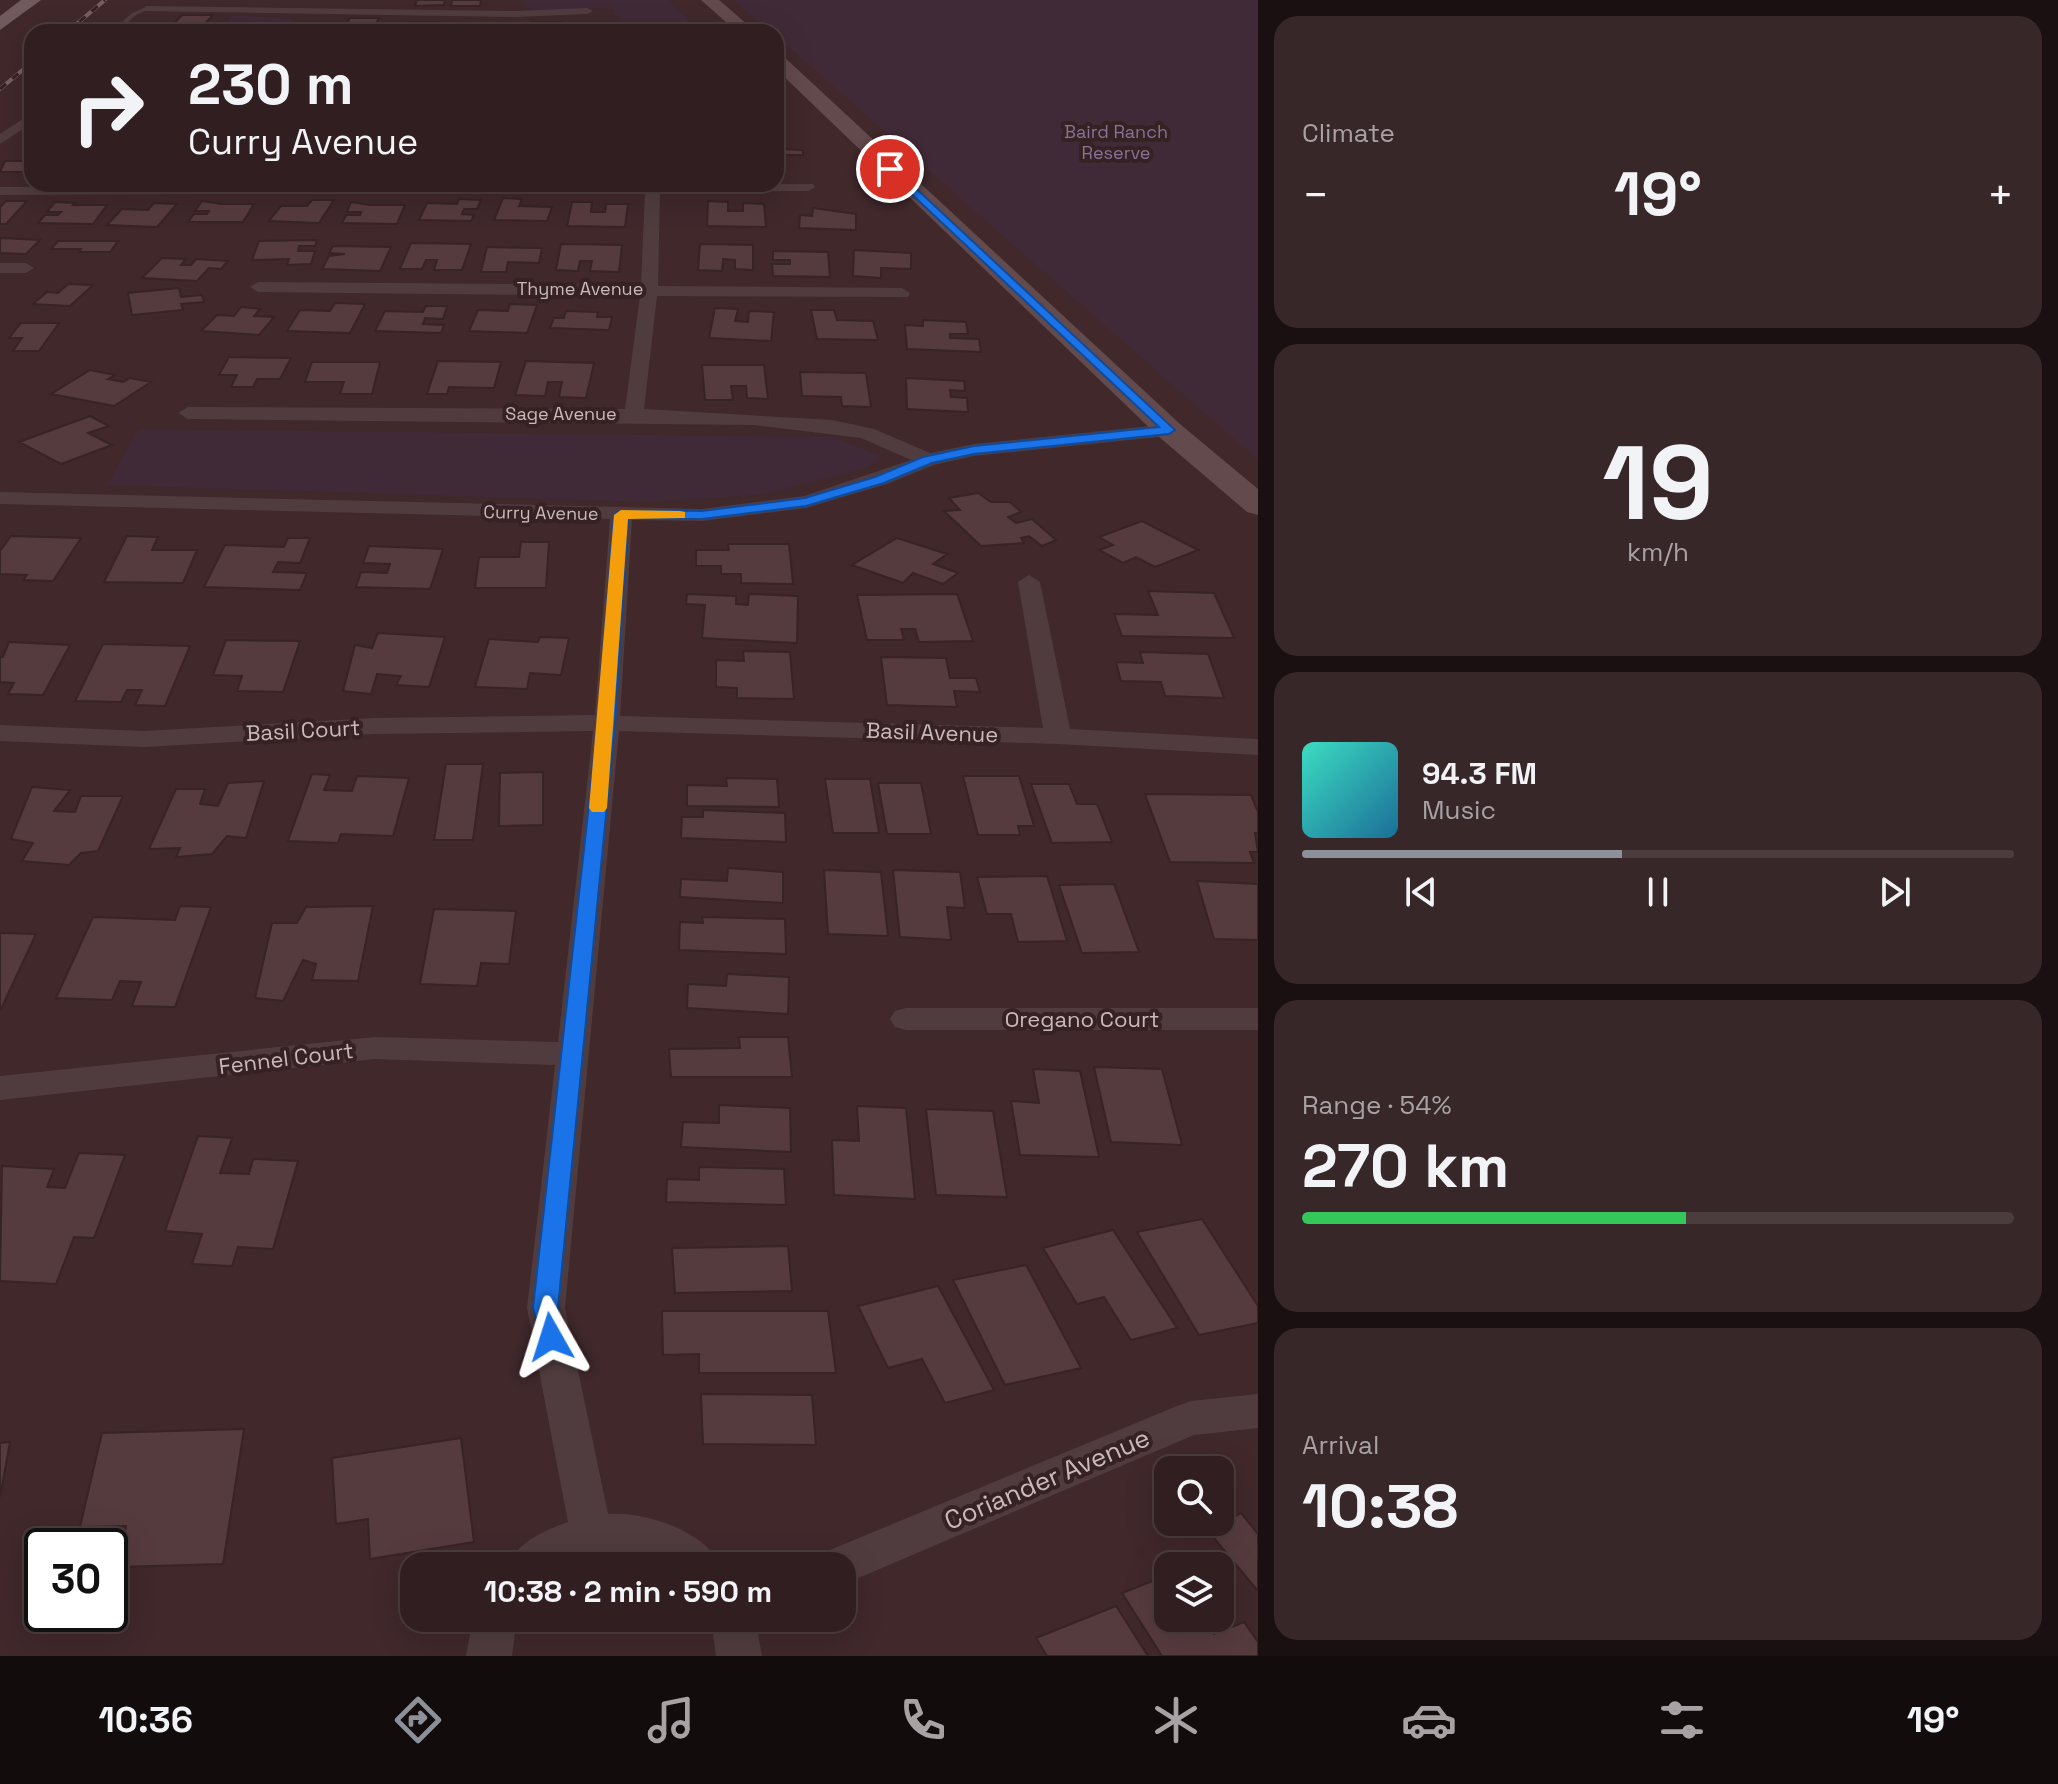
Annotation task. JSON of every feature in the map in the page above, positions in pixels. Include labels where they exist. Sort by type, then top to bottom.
[{"type":"main road","points":[[0,25],[32,0]]},
{"type":"main road","points":[[709,0],[738,24]]},
{"type":"main road","points":[[784,67],[1169,430],[1258,505]]},
{"type":"street","points":[[146,9],[156,0]]},
{"type":"street","points":[[501,14],[508,0]]},
{"type":"street","points":[[146,9],[501,14],[587,11]]},
{"type":"street","points":[[313,24],[321,12]]},
{"type":"street","points":[[0,140],[24,119]]},
{"type":"street","points":[[784,187],[808,187]]},
{"type":"street","points":[[0,191],[24,191]]},
{"type":"street","points":[[634,415],[651,289],[655,235],[652,192]]},
{"type":"street","points":[[0,268],[26,268]]},
{"type":"street","name":"Thyme Avenue","points":[[258,287],[902,293]]},
{"type":"street","name":"Sage Avenue","points":[[188,413],[634,415],[832,426],[867,433],[928,460]]},
{"type":"street","name":"Curry Avenue","points":[[0,498],[702,515],[806,502],[880,480],[928,460],[974,450],[1169,430]]},
{"type":"street","points":[[591,1533],[546,1308],[607,723],[621,515]]},
{"type":"street","points":[[1029,582],[1058,736]]},
{"type":"street","name":"Basil Court","points":[[0,733],[144,739],[374,726],[607,723]]},
{"type":"street","name":"Basil Avenue","points":[[607,723],[1058,736],[1258,747]]},
{"type":"street","name":"Oregano Court","points":[[906,1019],[1258,1019]]},
{"type":"street","name":"Fennel Court","points":[[0,1088],[375,1048],[574,1054]]},
{"type":"street","name":"Coriander Avenue","points":[[856,1559],[1191,1418],[1258,1411]]},
{"type":"street","points":[[545,1552],[591,1533],[635,1533],[682,1552]]},
{"type":"street","points":[[489,1656],[493,1632]]},
{"type":"street","points":[[735,1632],[739,1656]]},
{"type":"lane","points":[[123,24],[146,9]]},
{"type":"green space","points":[[524,0],[668,0],[693,24],[620,24],[620,17],[614,16],[614,10],[545,10],[524,6]]},
{"type":"green space","name":"Baird Ranch Reserve","points":[[733,0],[1258,0],[1258,460],[784,43],[784,24],[762,24]]},
{"type":"green space","points":[[233,15],[295,19],[291,24],[225,24]]},
{"type":"green space","points":[[139,429],[833,437],[884,457],[866,468],[758,495],[648,502],[107,485]]},
{"type":"building","points":[[417,0],[445,0],[444,5],[415,6]]},
{"type":"building","points":[[452,0],[481,0],[480,6],[451,6]]},
{"type":"building","points":[[182,15],[213,15],[205,24],[174,24]]},
{"type":"building","points":[[350,18],[379,18],[376,24],[346,24]]},
{"type":"building","points":[[408,22],[438,22],[437,24]]},
{"type":"building","points":[[531,22],[561,22],[561,24]]},
{"type":"building","points":[[784,149],[803,150],[803,155],[784,155]]},
{"type":"building","points":[[5,161],[24,161],[24,172],[0,172]]},
{"type":"building","points":[[503,198],[522,199],[519,206],[552,207],[547,221],[494,220]]},
{"type":"building","points":[[459,199],[481,200],[477,209],[464,209],[462,214],[474,215],[471,221],[419,220],[427,203],[457,204]]},
{"type":"building","points":[[312,200],[334,200],[319,223],[269,221],[281,206],[307,206]]},
{"type":"building","points":[[6,201],[27,201],[6,224],[0,224],[0,207]]},
{"type":"building","points":[[202,201],[254,204],[243,222],[188,222],[194,214],[207,214],[209,211],[195,211]]},
{"type":"building","points":[[708,201],[728,202],[728,211],[743,211],[743,203],[764,204],[766,227],[707,226]]},
{"type":"building","points":[[55,202],[107,205],[93,224],[38,223],[45,215],[61,212],[47,212]]},
{"type":"building","points":[[351,202],[405,205],[397,224],[342,223],[346,215],[360,215],[361,212],[347,212]]},
{"type":"building","points":[[572,202],[592,202],[591,212],[605,212],[606,204],[628,204],[625,227],[567,226]]},
{"type":"building","points":[[154,203],[177,204],[157,227],[107,225],[122,209],[148,210]]},
{"type":"building","points":[[813,208],[856,214],[856,230],[799,228],[800,215],[812,216]]},
{"type":"building","points":[[0,238],[40,240],[26,254],[0,253]]},
{"type":"building","points":[[317,240],[315,246],[299,246],[298,251],[315,251],[311,264],[287,265],[289,259],[252,260],[259,241]]},
{"type":"building","points":[[58,241],[118,241],[110,252],[79,252],[81,249],[51,249]]},
{"type":"building","points":[[411,243],[471,244],[462,270],[434,270],[437,260],[426,260],[422,269],[400,269]]},
{"type":"building","points":[[561,244],[622,245],[619,272],[590,271],[592,261],[580,261],[578,271],[556,270]]},
{"type":"building","points":[[700,244],[753,245],[753,270],[735,269],[735,260],[723,259],[722,271],[698,270]]},
{"type":"building","points":[[333,246],[391,247],[380,271],[322,269],[329,256],[345,254],[329,253]]},
{"type":"building","points":[[487,247],[542,248],[539,263],[508,262],[506,272],[481,272]]},
{"type":"building","points":[[854,250],[911,253],[911,269],[881,268],[881,278],[853,276]]},
{"type":"building","points":[[773,251],[828,252],[830,277],[773,276],[772,264],[790,264],[790,260],[773,260]]},
{"type":"building","points":[[162,258],[186,259],[181,265],[191,265],[196,259],[228,261],[221,269],[209,268],[197,281],[142,278]]},
{"type":"building","points":[[68,284],[93,285],[70,306],[33,304],[47,292],[58,293]]},
{"type":"building","points":[[179,288],[181,297],[202,295],[204,302],[181,304],[183,310],[132,315],[128,293]]},
{"type":"building","points":[[335,303],[365,304],[350,333],[287,331],[300,310],[330,311]]},
{"type":"building","points":[[510,304],[537,305],[527,333],[469,331],[478,310],[508,311]]},
{"type":"building","points":[[426,306],[447,306],[443,319],[425,318],[423,324],[444,325],[441,333],[375,331],[385,311],[423,312]]},
{"type":"building","points":[[241,307],[260,309],[254,316],[274,317],[259,335],[201,331],[217,315],[234,316]]},
{"type":"building","points":[[715,308],[738,309],[735,321],[748,322],[749,311],[774,312],[771,341],[709,338]]},
{"type":"building","points":[[811,310],[834,310],[837,320],[873,321],[878,340],[817,339]]},
{"type":"building","points":[[566,311],[598,312],[597,317],[612,317],[609,330],[550,328],[554,318],[564,318]]},
{"type":"building","points":[[923,320],[966,322],[968,334],[950,334],[950,338],[979,339],[981,352],[907,349],[905,325],[923,326]]},
{"type":"building","points":[[21,323],[59,323],[39,351],[13,351],[22,338],[9,338]]},
{"type":"building","points":[[229,357],[291,358],[280,379],[257,379],[253,387],[231,387],[237,375],[219,375]]},
{"type":"building","points":[[438,361],[501,362],[494,388],[449,387],[447,394],[427,394]]},
{"type":"building","points":[[526,361],[594,363],[586,398],[559,397],[562,382],[548,382],[545,396],[515,395]]},
{"type":"building","points":[[312,362],[380,362],[372,394],[340,394],[344,382],[305,382]]},
{"type":"building","points":[[702,365],[764,365],[768,399],[747,398],[746,386],[731,386],[733,400],[705,400]]},
{"type":"building","points":[[90,370],[115,375],[108,379],[123,382],[130,378],[151,382],[114,406],[51,394]]},
{"type":"building","points":[[800,372],[866,373],[871,407],[842,406],[841,397],[802,396]]},
{"type":"building","points":[[906,378],[964,381],[965,391],[950,390],[951,397],[967,398],[968,412],[907,409]]},
{"type":"building","points":[[90,416],[109,426],[88,433],[112,445],[61,464],[19,442]]},
{"type":"building","points":[[978,493],[991,502],[1010,502],[1021,512],[1008,517],[1016,523],[1032,519],[1056,540],[1042,546],[1029,536],[1021,538],[1024,543],[981,546],[944,511],[960,510],[949,498]]},
{"type":"building","points":[[1142,521],[1198,550],[1155,567],[1136,557],[1123,563],[1099,550],[1113,545],[1099,537]]},
{"type":"building","points":[[11,536],[81,538],[53,581],[23,580],[27,575],[0,574],[0,551]]},
{"type":"building","points":[[127,536],[158,537],[152,550],[197,550],[183,583],[104,582]]},
{"type":"building","points":[[288,538],[310,538],[300,563],[278,562],[273,572],[307,573],[300,590],[204,587],[225,545],[284,547]]},
{"type":"building","points":[[897,538],[947,554],[933,564],[958,573],[943,584],[913,573],[903,583],[852,565]]},
{"type":"building","points":[[521,542],[549,542],[546,588],[475,588],[479,557],[519,557]]},
{"type":"building","points":[[728,544],[789,544],[793,584],[741,583],[741,574],[721,574],[721,566],[696,566],[696,550],[729,550]]},
{"type":"building","points":[[369,546],[443,549],[430,589],[356,587],[361,572],[387,573],[390,564],[363,563]]},
{"type":"building","points":[[1148,591],[1214,593],[1234,638],[1122,636],[1114,614],[1158,615]]},
{"type":"building","points":[[687,594],[736,596],[736,604],[748,605],[749,594],[798,596],[797,643],[702,638],[705,605],[686,604]]},
{"type":"building","points":[[957,594],[973,641],[919,642],[915,629],[901,629],[904,640],[867,640],[857,595]]},
{"type":"building","points":[[378,633],[445,637],[429,687],[396,685],[401,676],[377,674],[371,694],[343,691],[355,645],[372,648]]},
{"type":"building","points":[[540,637],[569,638],[561,675],[530,673],[527,689],[475,687],[489,639],[538,642]]},
{"type":"building","points":[[226,640],[300,641],[283,692],[237,691],[242,676],[213,675]]},
{"type":"building","points":[[9,642],[70,645],[43,695],[8,694],[14,683],[0,682],[0,657],[3,657]]},
{"type":"building","points":[[103,644],[190,646],[165,706],[135,705],[142,690],[127,690],[121,702],[75,701]]},
{"type":"building","points":[[743,651],[790,652],[794,699],[737,698],[737,688],[716,687],[716,660],[744,661]]},
{"type":"building","points":[[1140,652],[1208,654],[1224,698],[1165,696],[1161,682],[1121,681],[1116,662],[1143,663]]},
{"type":"building","points":[[881,657],[946,658],[950,678],[976,678],[980,692],[954,691],[957,707],[887,705]]},
{"type":"building","points":[[446,764],[483,764],[473,840],[434,840]]},
{"type":"building","points":[[543,772],[543,825],[499,826],[500,773]]},
{"type":"building","points":[[312,774],[330,775],[324,790],[352,791],[357,776],[409,778],[393,836],[341,834],[338,843],[288,841]]},
{"type":"building","points":[[963,776],[1019,776],[1034,826],[1018,826],[1020,835],[978,835]]},
{"type":"building","points":[[726,778],[777,779],[779,807],[687,806],[687,785],[727,786]]},
{"type":"building","points":[[825,779],[870,779],[879,833],[833,833]]},
{"type":"building","points":[[264,781],[246,838],[227,836],[212,854],[176,857],[180,848],[149,849],[176,789],[205,789],[200,804],[218,806],[228,783]]},
{"type":"building","points":[[878,783],[921,783],[931,834],[887,834]]},
{"type":"building","points":[[1031,784],[1069,784],[1077,804],[1097,804],[1112,842],[1052,843]]},
{"type":"building","points":[[32,787],[70,790],[54,811],[75,812],[81,796],[123,796],[98,851],[81,853],[69,865],[22,861],[33,843],[11,839]]},
{"type":"building","points":[[1145,794],[1251,795],[1258,812],[1258,833],[1255,833],[1258,852],[1250,852],[1254,863],[1170,862]]},
{"type":"building","points":[[703,810],[785,813],[786,842],[681,838],[682,817],[703,817]]},
{"type":"building","points":[[728,868],[783,872],[783,903],[680,897],[681,879],[727,881]]},
{"type":"building","points":[[824,870],[881,872],[888,936],[828,934]]},
{"type":"building","points":[[893,870],[960,872],[965,908],[947,907],[951,940],[900,937]]},
{"type":"building","points":[[1047,876],[1067,941],[1018,942],[1011,914],[987,914],[977,877]]},
{"type":"building","points":[[1197,881],[1258,884],[1258,940],[1214,939]]},
{"type":"building","points":[[1114,884],[1139,952],[1082,953],[1059,885]]},
{"type":"building","points":[[180,906],[211,907],[175,1007],[132,1006],[141,982],[120,981],[112,1000],[56,998],[93,917],[175,920]]},
{"type":"building","points":[[373,906],[358,981],[312,980],[316,964],[303,960],[283,1001],[255,998],[272,923],[297,923],[306,907]]},
{"type":"building","points":[[434,909],[516,911],[509,964],[481,963],[477,986],[420,984]]},
{"type":"building","points":[[702,917],[785,919],[786,954],[679,950],[680,922],[703,923]]},
{"type":"building","points":[[0,933],[36,934],[0,1011]]},
{"type":"building","points":[[727,974],[789,977],[788,1014],[687,1008],[688,984],[726,986]]},
{"type":"building","points":[[739,1037],[788,1037],[792,1077],[671,1077],[669,1049],[740,1048]]},
{"type":"building","points":[[1094,1067],[1162,1069],[1182,1145],[1111,1142]]},
{"type":"building","points":[[1033,1069],[1080,1071],[1099,1157],[1020,1155],[1011,1101],[1039,1103]]},
{"type":"building","points":[[719,1105],[790,1108],[791,1152],[681,1147],[683,1122],[719,1123]]},
{"type":"building","points":[[857,1106],[906,1108],[915,1199],[834,1195],[832,1140],[859,1141]]},
{"type":"building","points":[[926,1109],[993,1111],[1007,1197],[936,1195]]},
{"type":"building","points":[[198,1136],[232,1138],[220,1173],[249,1174],[253,1159],[298,1161],[273,1249],[238,1247],[232,1266],[192,1264],[202,1234],[165,1231]]},
{"type":"building","points":[[79,1153],[125,1155],[94,1238],[74,1237],[56,1284],[0,1281],[2,1166],[54,1169],[47,1187],[65,1188]]},
{"type":"building","points":[[699,1167],[784,1169],[786,1205],[666,1202],[667,1179],[699,1180]]},
{"type":"building","points":[[1202,1219],[1258,1306],[1258,1323],[1199,1335],[1137,1232]]},
{"type":"building","points":[[1113,1230],[1177,1328],[1131,1340],[1104,1297],[1077,1304],[1043,1248]]},
{"type":"building","points":[[788,1246],[792,1291],[675,1293],[672,1248]]},
{"type":"building","points":[[1026,1265],[1081,1368],[1005,1385],[953,1280]]},
{"type":"building","points":[[938,1286],[994,1390],[945,1403],[922,1359],[888,1368],[858,1306]]},
{"type":"building","points":[[662,1311],[828,1311],[836,1373],[699,1373],[699,1354],[663,1355]]},
{"type":"building","points":[[701,1394],[812,1395],[816,1445],[703,1444]]},
{"type":"building","points":[[244,1429],[223,1564],[128,1567],[126,1526],[80,1527],[102,1433]]},
{"type":"building","points":[[461,1438],[474,1542],[370,1559],[368,1519],[336,1524],[332,1458]]},
{"type":"building","points":[[10,1442],[0,1497],[0,1443]]},
{"type":"building","points":[[1241,1513],[1258,1534],[1258,1591],[1234,1562],[1234,1552],[1226,1552],[1212,1536],[1234,1536],[1234,1517]]},
{"type":"building","points":[[1154,1580],[1154,1632],[1234,1632],[1234,1626],[1244,1622],[1258,1642],[1258,1656],[1162,1656],[1122,1593]]},
{"type":"building","points":[[1116,1606],[1148,1656],[1047,1656],[1036,1638]]},
{"type":"railway","points":[[76,24],[105,0]]},
{"type":"railway","points":[[0,89],[24,69]]},
{"type":"slow traffic","points":[[598,808],[621,515],[680,515]]},
{"type":"route","points":[[551,1337],[546,1308],[607,723],[621,515],[702,515],[806,502],[880,480],[928,460],[974,450],[1169,430],[890,169]]}]
